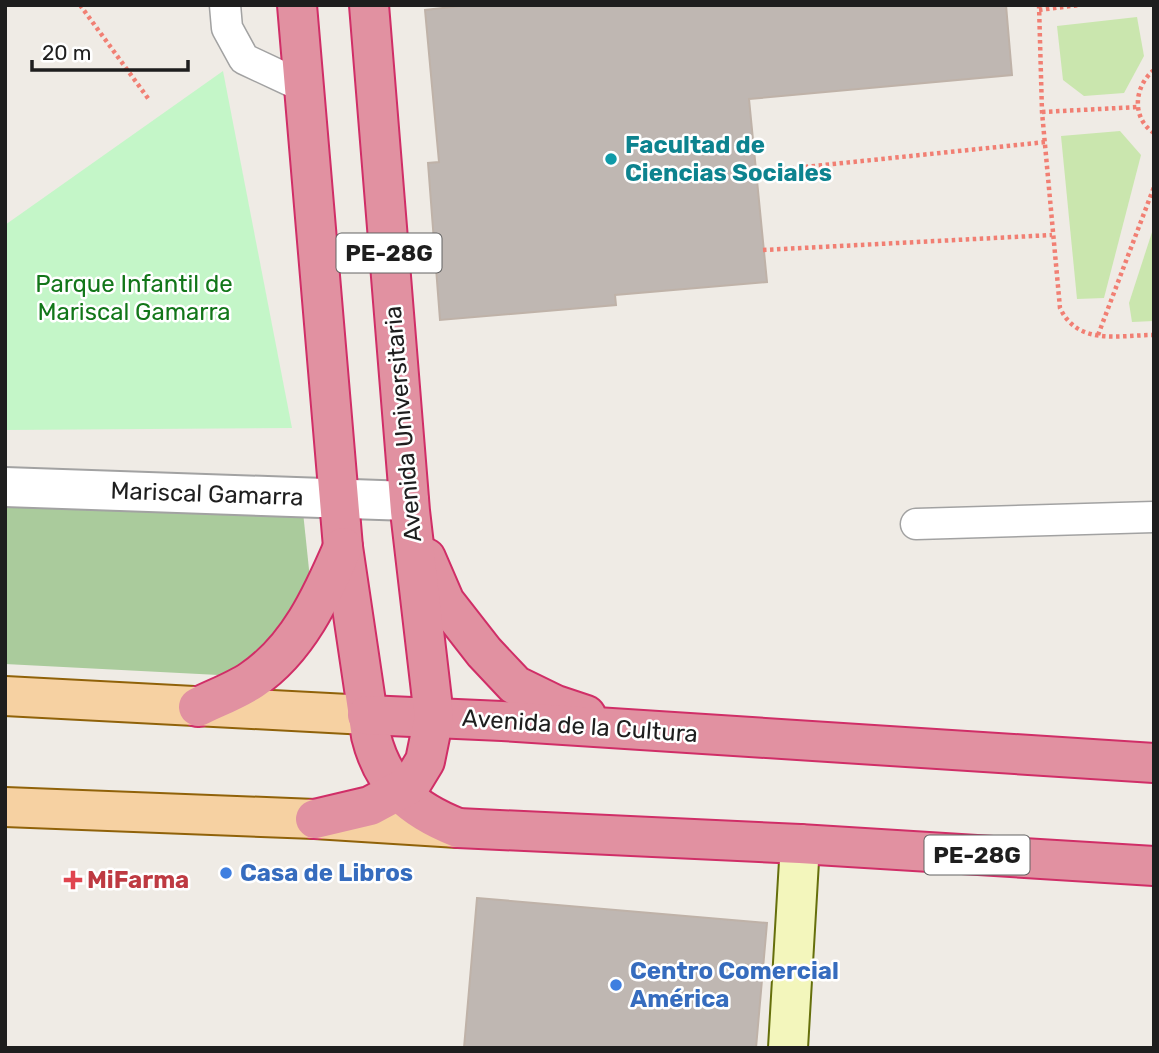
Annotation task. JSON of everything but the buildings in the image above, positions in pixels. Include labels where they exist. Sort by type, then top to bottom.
[{"type":"highway","name":"PE-28G","points":[[297,5],[343,547],[367,715],[377,760],[400,791],[428,816],[458,828],[800,844],[1154,866]]},
{"type":"highway","name":"Avenida Universitaria","points":[[369,5],[409,506],[434,717],[425,761],[411,784],[400,791]]},
{"type":"highway","points":[[409,506],[428,564],[445,602],[515,685],[556,705],[592,718],[652,731]]},
{"type":"highway","points":[[198,707],[252,680],[279,656],[310,616],[343,547]]},
{"type":"highway","name":"Avenida de la Cultura","points":[[367,715],[1154,763]]},
{"type":"highway","points":[[315,819],[370,806],[400,791]]},
{"type":"main road","name":"Avenida de la Cultura","points":[[5,696],[367,715]]},
{"type":"main road","points":[[5,807],[315,819],[458,828]]},
{"type":"street","name":"Mariscal Gamarra","points":[[5,487],[339,498],[409,506]]},
{"type":"street","points":[[788,1048],[800,844]]},
{"type":"lane","points":[[225,5],[227,28],[244,59],[304,87]]},
{"type":"lane","points":[[916,524],[1154,517]]},
{"type":"path","points":[[80,5],[150,101]]},
{"type":"path","points":[[1079,5],[1039,8],[1042,112],[1060,308],[1073,327],[1085,333],[1154,335]]},
{"type":"path","points":[[1154,70],[1140,85],[1137,101],[1140,117],[1154,133]]},
{"type":"path","points":[[1042,112],[1138,107]]},
{"type":"path","points":[[756,172],[1046,142]]},
{"type":"path","points":[[1098,335],[1154,187]]},
{"type":"path","points":[[763,250],[1052,235]]},
{"type":"green space","points":[[1137,17],[1144,56],[1124,93],[1084,96],[1063,80],[1057,26]]},
{"type":"green space","name":"Parque Infantil de Mariscal Gamarra","points":[[223,71],[292,428],[5,430],[5,225]]},
{"type":"green space","points":[[1120,131],[1141,155],[1104,298],[1077,299],[1061,136]]},
{"type":"green space","points":[[1154,226],[1154,321],[1132,322],[1129,303]]},
{"type":"green space","points":[[5,502],[303,512],[312,598],[238,676],[5,664]]},
{"type":"place","name":"Facultad de Ciencias Sociales","points":[[611,159]]},
{"type":"place","name":"Casa de Libros","points":[[226,873]]},
{"type":"place","name":"MiFarma","points":[[73,880]]},
{"type":"place","name":"Centro Comercial América","points":[[616,985]]}]
